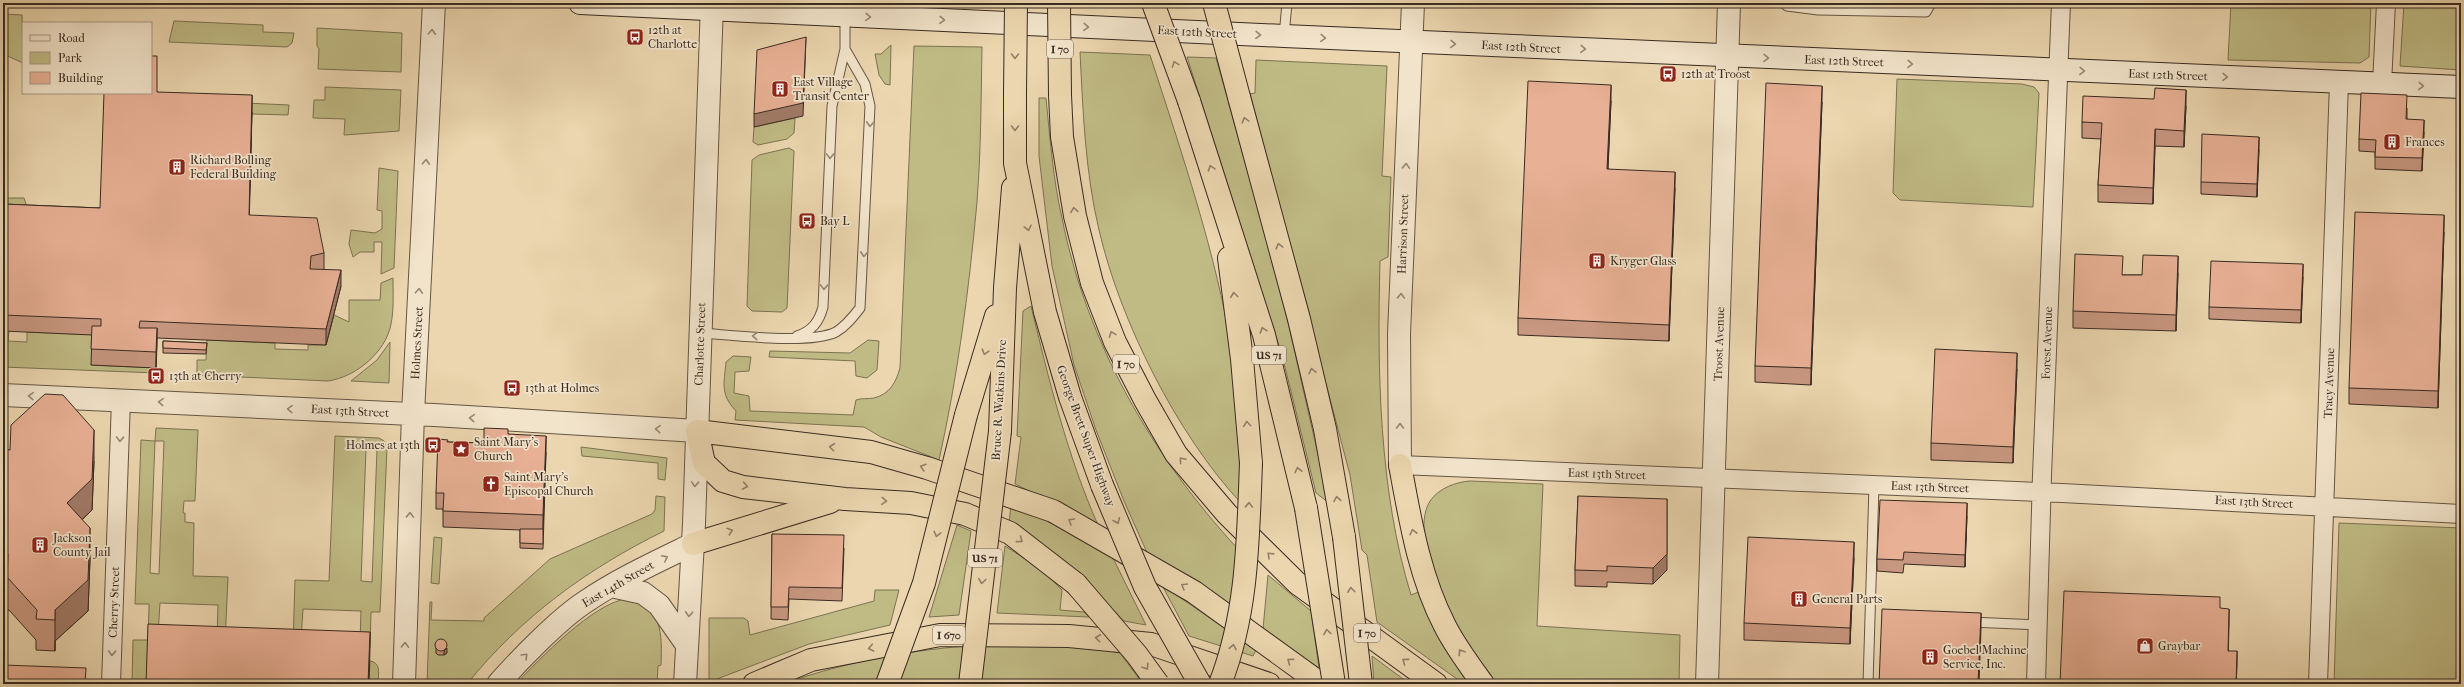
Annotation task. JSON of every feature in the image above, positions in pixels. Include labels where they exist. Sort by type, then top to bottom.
[{"type":"highway","name":"George Brett Super Highway","points":[[1016,3],[1015,163],[1045,312],[1070,397],[1102,485],[1145,587],[1200,684]]},
{"type":"highway","name":"I 70","points":[[1059,3],[1062,137],[1075,216],[1092,283],[1115,342],[1145,400],[1176,454],[1227,514],[1297,583],[1436,684]]},
{"type":"highway","name":"US 71","points":[[1153,3],[1189,101],[1264,335],[1306,508],[1334,684]]},
{"type":"highway","points":[[1214,3],[1300,319],[1325,429],[1344,537],[1361,684]]},
{"type":"highway","name":"Bruce R. Watkins Drive","points":[[970,684],[1000,431],[1005,288],[1015,163]]},
{"type":"highway","points":[[1220,684],[1233,652],[1246,572],[1251,463],[1242,359],[1222,206]]},
{"type":"highway","points":[[887,684],[924,583],[966,415],[1005,288]]},
{"type":"highway","points":[[1158,684],[1137,654],[1076,584],[1010,533],[965,514],[911,502],[845,499],[743,487],[723,481],[704,463],[697,431],[871,452],[927,468],[1053,511],[1194,592],[1322,684]]},
{"type":"highway","points":[[1400,465],[1418,555],[1431,596],[1445,627],[1484,684]]},
{"type":"highway","points":[[693,544],[790,513],[845,499]]},
{"type":"highway","name":"I 670","points":[[754,684],[811,660],[940,635],[956,635],[1069,636],[1151,644],[1269,684]]},
{"type":"street","name":"Holmes Street","points":[[404,684],[413,414],[434,3]]},
{"type":"street","name":"East 12th Street","points":[[580,3],[712,7],[846,16],[2461,88]]},
{"type":"street","name":"Harrison Street","points":[[1400,465],[1399,334],[1413,3]]},
{"type":"street","name":"Troost Avenue","points":[[1707,684],[1715,478],[1729,3]]},
{"type":"street","name":"Forest Avenue","points":[[2036,684],[2041,492],[2061,3]]},
{"type":"street","points":[[2382,84],[2386,3]]},
{"type":"street","name":"Charlotte Street","points":[[685,684],[693,544],[712,7]]},
{"type":"street","name":"Tracy Avenue","points":[[2318,684],[2339,82]]},
{"type":"street","name":"East 13th Street","points":[[3,395],[413,414],[697,431]]},
{"type":"street","name":"Cherry Street","points":[[111,684],[121,400]]},
{"type":"street","name":"East 13th Street","points":[[1400,465],[2325,505],[2461,514]]},
{"type":"street","name":"East 14th Street","points":[[498,684],[543,639],[578,608],[611,586],[693,544]]},
{"type":"street","points":[[611,586],[643,593],[658,605],[687,648]]},
{"type":"lane","points":[[1284,36],[1287,3]]},
{"type":"lane","points":[[1784,3],[1787,6],[1818,10],[1926,12],[1931,3]]},
{"type":"lane","points":[[794,338],[805,333],[816,324],[823,307],[832,106],[846,49],[846,16]]},
{"type":"lane","points":[[701,333],[814,338],[836,332],[853,318],[860,308],[870,106],[865,84],[846,49]]},
{"type":"lane","points":[[1868,684],[1874,618],[1874,485]]},
{"type":"lane","points":[[1963,622],[2037,625]]},
{"type":"green space","points":[[2231,3],[2371,3],[2369,57],[2360,63],[2228,60]]},
{"type":"green space","points":[[2404,3],[2461,3],[2461,70],[2400,66]]},
{"type":"green space","points":[[3,14],[22,15],[22,63],[3,54]]},
{"type":"green space","points":[[174,21],[263,25],[263,32],[294,33],[292,43],[287,47],[169,42]]},
{"type":"green space","points":[[317,28],[402,33],[401,72],[318,69],[319,49],[317,46]]},
{"type":"green space","points":[[891,45],[890,85],[885,84],[879,75],[875,54],[881,54]]},
{"type":"green space","points":[[914,46],[982,47],[981,125],[974,235],[957,364],[939,460],[881,437],[864,427],[735,420],[736,411],[727,399],[724,388],[726,362],[733,356],[751,357],[749,371],[735,372],[734,393],[749,396],[750,411],[853,415],[856,400],[880,396],[892,387],[900,368]]},
{"type":"green space","points":[[1080,52],[1150,55],[1208,242],[1226,318],[1233,356],[1237,392],[1240,502],[1217,475],[1194,444],[1173,410],[1136,338],[1121,301],[1109,265],[1094,208],[1085,141]]},
{"type":"green space","points":[[1187,57],[1216,58],[1279,283],[1329,503],[1316,493],[1282,355]]},
{"type":"green space","points":[[1256,60],[1387,66],[1382,176],[1391,177],[1388,257],[1380,261],[1379,302],[1380,387],[1386,472],[1400,555],[1411,595],[1421,591],[1470,684],[1464,684],[1377,622],[1367,555],[1362,550],[1350,475],[1250,94],[1255,93]]},
{"type":"green space","points":[[1897,79],[2022,84],[2034,87],[2039,93],[2033,207],[1900,200],[1893,193]]},
{"type":"green space","points":[[325,87],[401,90],[399,131],[344,135],[345,119],[313,118],[314,100],[325,100]]},
{"type":"green space","points":[[1039,98],[1046,98],[1056,188],[1073,264],[1088,309],[1106,353],[1127,396],[1151,436],[1178,476],[1238,549],[1231,610],[1149,557],[1124,501],[1096,430],[1074,365],[1052,266],[1039,156]]},
{"type":"green space","points":[[157,99],[289,105],[288,115],[252,114],[252,112]]},
{"type":"green space","points":[[795,118],[794,133],[787,139],[758,145],[753,142],[754,127]]},
{"type":"green space","points":[[789,148],[794,151],[787,308],[782,312],[752,311],[747,306],[752,160],[759,155]]},
{"type":"green space","points":[[379,168],[398,171],[394,268],[381,274],[382,242],[374,242],[374,252],[360,252],[353,257],[349,244],[351,230],[375,233],[382,229],[382,211],[377,210]]},
{"type":"green space","points":[[3,198],[24,198],[27,207],[3,220]]},
{"type":"green space","points":[[393,278],[393,313],[388,334],[383,344],[368,362],[359,369],[339,379],[328,381],[197,375],[197,360],[206,360],[207,340],[275,343],[275,349],[308,350],[308,345],[326,345],[334,315],[349,322],[349,300],[380,300],[381,283]]},
{"type":"green space","points":[[1031,306],[1052,389],[1068,444],[1087,499],[1098,525],[1015,484],[1021,437],[1017,436],[1023,311]]},
{"type":"green space","points":[[3,331],[9,331],[8,341],[27,342],[27,332],[101,335],[91,365],[156,368],[156,373],[3,367]]},
{"type":"green space","points":[[868,340],[879,341],[877,370],[867,378],[856,376],[855,361],[769,357],[770,351],[850,353]]},
{"type":"green space","points":[[390,342],[389,383],[351,381],[377,360]]},
{"type":"green space","points":[[156,428],[198,430],[195,501],[184,501],[183,513],[185,513],[185,522],[194,523],[193,576],[228,577],[225,643],[146,684],[132,684],[133,640],[148,640],[149,604],[135,604],[141,440],[155,441]],"holes":[[[155,441],[164,441],[159,574],[150,573]],[[160,603],[218,605],[217,637],[158,634]]]},
{"type":"green space","points":[[335,436],[379,438],[384,441],[387,448],[380,612],[371,612],[370,648],[293,645],[295,580],[329,581]],"holes":[[[366,449],[377,449],[372,582],[361,581]],[[303,609],[361,611],[360,642],[301,640]]]},
{"type":"green space","points":[[581,447],[667,458],[665,480],[658,479],[658,463],[582,456]]},
{"type":"green space","points":[[1470,481],[1543,484],[1537,626],[1680,635],[1679,684],[1497,684],[1470,648],[1442,596],[1432,569],[1425,543],[1424,520],[1430,501],[1434,496],[1448,486]]},
{"type":"green space","points":[[656,496],[665,497],[664,531],[582,578],[557,597],[510,637],[467,684],[427,684],[430,602],[432,602],[431,620],[484,621],[484,618],[550,559],[652,514],[655,510]]},
{"type":"green space","points":[[1011,504],[1085,539],[1111,554],[1146,625],[1124,621],[1098,594],[1009,524]]},
{"type":"green space","points":[[2339,523],[2461,528],[2457,684],[2334,684]]},
{"type":"green space","points":[[957,525],[971,531],[959,615],[929,617]]},
{"type":"green space","points":[[434,537],[442,538],[439,584],[431,583]]},
{"type":"green space","points":[[1005,546],[1041,569],[1062,590],[1060,610],[1084,612],[1089,617],[997,613]]},
{"type":"green space","points":[[1268,575],[1311,611],[1319,668],[1263,629]]},
{"type":"green space","points":[[1162,585],[1256,650],[1253,656],[1189,636]]},
{"type":"green space","points":[[875,590],[899,590],[890,625],[809,644],[709,682],[709,618],[744,618],[748,621],[750,635],[874,601]]},
{"type":"green space","points":[[626,599],[638,602],[647,608],[654,615],[658,623],[661,643],[661,665],[658,666],[657,684],[516,684],[552,647],[583,621],[599,610],[613,603]]},
{"type":"green space","points":[[1000,644],[1084,647],[1120,653],[1143,684],[783,684],[809,675],[863,661],[917,651]]},
{"type":"green space","points":[[1372,656],[1410,684],[1374,684]]},
{"type":"green space","points":[[370,661],[374,662],[378,667],[378,684],[369,684]]},
{"type":"building","name":"East Village Transit Center","points":[[806,37],[803,103],[754,114],[757,50]]},
{"type":"building","name":"Richard Bolling Federal Building","points":[[152,56],[157,56],[157,92],[252,95],[249,215],[317,218],[324,253],[311,256],[310,269],[341,270],[326,329],[140,321],[139,328],[157,328],[156,352],[91,349],[92,326],[101,326],[101,319],[3,315],[3,204],[100,208],[104,94],[152,94]]},
{"type":"building","name":"Kryger Glass","points":[[1528,81],[1611,85],[1607,169],[1675,172],[1669,325],[1518,318]]},
{"type":"building","points":[[1766,83],[1822,86],[1811,368],[1755,366]]},
{"type":"building","points":[[2155,88],[2186,90],[2184,131],[2155,129],[2153,188],[2098,185],[2102,123],[2082,122],[2083,96],[2154,99]]},
{"type":"building","name":"Frances","points":[[2361,93],[2407,95],[2406,119],[2424,120],[2422,158],[2375,157],[2376,140],[2359,139]]},
{"type":"building","points":[[2202,134],[2259,137],[2257,184],[2201,182]]},
{"type":"building","points":[[2355,212],[2444,215],[2438,391],[2349,388]]},
{"type":"building","points":[[2075,254],[2123,256],[2122,275],[2142,275],[2143,255],[2178,256],[2176,315],[2073,311]]},
{"type":"building","points":[[2211,261],[2303,264],[2301,310],[2209,307]]},
{"type":"building","points":[[163,341],[207,343],[206,350],[163,348]]},
{"type":"building","points":[[1935,349],[2017,353],[2013,447],[1931,443]]},
{"type":"building","name":"Jackson County Jail","points":[[45,394],[63,395],[94,430],[92,479],[67,503],[90,528],[88,580],[55,610],[55,620],[36,619],[37,610],[7,577],[8,554],[3,553],[3,451],[5,449],[10,450],[11,425]]},
{"type":"building","name":"Saint Mary's Episcopal Church","points":[[484,428],[508,429],[508,434],[546,436],[543,515],[443,511],[444,493],[436,493],[438,439],[448,440],[447,442],[484,443]]},
{"type":"building","points":[[1578,496],[1667,499],[1667,554],[1653,568],[1607,566],[1607,571],[1575,570]]},
{"type":"building","points":[[1880,500],[1967,503],[1965,555],[1904,552],[1903,560],[1877,559]]},
{"type":"building","points":[[520,529],[543,529],[543,544],[520,543]]},
{"type":"building","points":[[772,534],[844,535],[842,588],[789,587],[788,607],[771,607]]},
{"type":"building","name":"General Parts","points":[[1748,537],[1854,542],[1850,628],[1744,623]]},
{"type":"building","points":[[3,568],[7,568],[7,594],[3,594]]},
{"type":"building","name":"Graybar","points":[[2064,591],[2220,597],[2220,608],[2229,609],[2228,651],[2237,651],[2236,684],[2060,684]]},
{"type":"building","name":"Goebel Machine Service, Inc.","points":[[1882,609],[1981,613],[1978,684],[1879,684]]},
{"type":"building","points":[[148,624],[370,632],[368,684],[146,684]]},
{"type":"building","points":[[439,639],[443,639],[447,645],[443,651],[439,651],[435,647],[435,643]]},
{"type":"building","points":[[3,665],[86,668],[85,684],[3,684]]},
{"type":"place","name":"12th at Charlotte","points":[[635,37]]},
{"type":"place","name":"12th at Troost","points":[[1668,74]]},
{"type":"place","name":"East Village Transit Center","points":[[780,89]]},
{"type":"place","name":"Frances","points":[[2392,142]]},
{"type":"place","name":"Richard Bolling Federal Building","points":[[177,167]]},
{"type":"place","name":"Bay L","points":[[807,221]]},
{"type":"place","name":"Kryger Glass","points":[[1597,261]]},
{"type":"place","name":"13th at Cherry","points":[[156,376]]},
{"type":"place","name":"13th at Holmes","points":[[512,388]]},
{"type":"place","name":"Holmes at 13th","points":[[433,445]]},
{"type":"place","name":"Saint Mary's Church","points":[[461,449]]},
{"type":"place","name":"Saint Mary's Episcopal Church","points":[[491,484]]},
{"type":"place","name":"Jackson County Jail","points":[[40,545]]},
{"type":"place","name":"General Parts","points":[[1799,599]]},
{"type":"place","name":"Graybar","points":[[2145,646]]},
{"type":"place","name":"Goebel Machine Service, Inc.","points":[[1930,657]]}]
